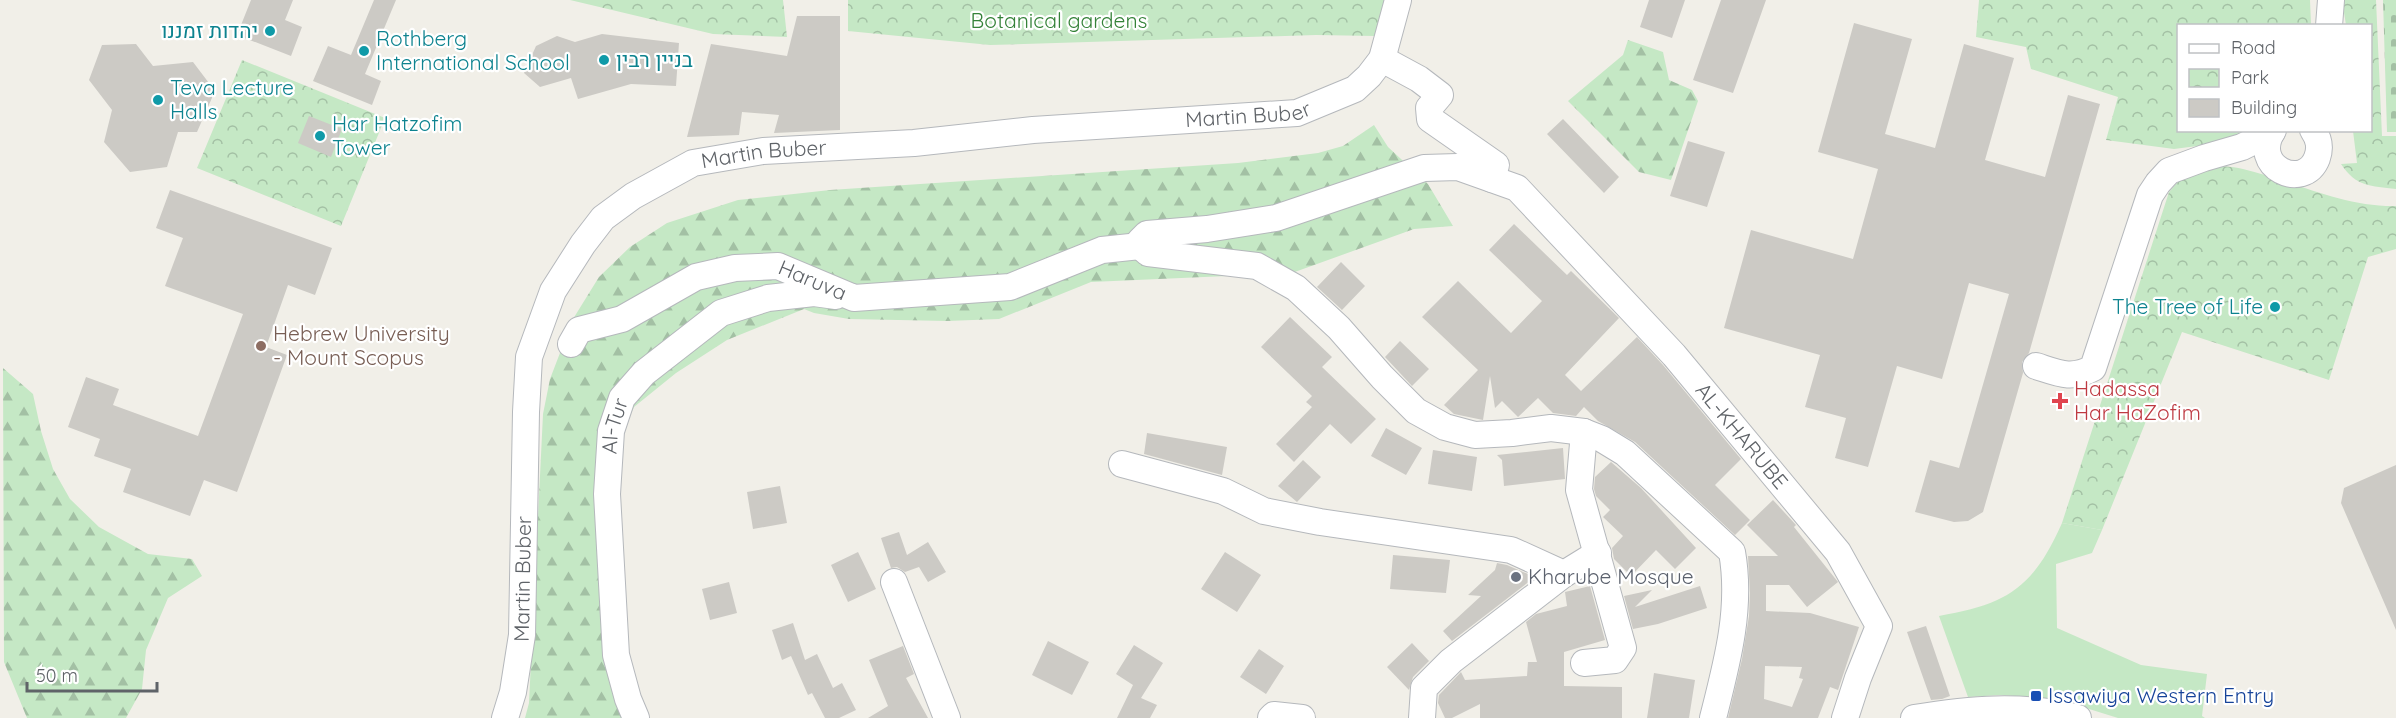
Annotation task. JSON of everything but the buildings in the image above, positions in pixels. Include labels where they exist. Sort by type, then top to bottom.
[{"type":"street","name":"Martin Buber","points":[[505,718],[513,693],[522,636],[529,357],[553,291],[583,243],[603,219],[633,196],[693,163],[763,151],[914,143],[1033,130],[1297,113],[1355,89],[1369,76],[1382,59],[1398,0]]},
{"type":"street","points":[[2316,0],[2317,24]]},
{"type":"street","points":[[2330,24],[2331,0]]},
{"type":"street","points":[[1382,59],[1419,79],[1440,95],[1429,108],[1430,119],[1496,165],[1492,179],[1458,167],[1424,168],[1276,218],[1207,229],[1147,234],[1140,241],[1140,246],[1148,254],[1257,266],[1296,288],[1339,328],[1382,378],[1416,411],[1445,427],[1475,435],[1512,434],[1551,428],[1584,432],[1602,439],[1625,453],[1732,552],[1736,572],[1736,610],[1726,666],[1713,718]]},
{"type":"street","points":[[2036,366],[2062,375],[2081,375],[2093,368],[2150,195],[2169,171],[2242,147],[2271,132]]},
{"type":"street","points":[[2273,132],[2266,148],[2272,164],[2278,170]]},
{"type":"street","points":[[2204,158],[2235,158],[2254,161],[2287,174],[2296,174],[2310,168],[2318,154],[2315,132]]},
{"type":"street","name":"AL-KHARUBE","points":[[1492,179],[1517,189],[1674,355],[1839,552],[1879,626],[1845,718]]},
{"type":"street","name":"Haruva","points":[[572,344],[579,330],[622,319],[696,277],[735,268],[778,266],[854,298],[1010,287],[1102,250],[1140,246]]},
{"type":"street","name":"Al-Tur","points":[[636,718],[628,699],[616,655],[607,494],[610,431],[622,398],[644,372],[721,313],[768,298],[814,293],[854,298]]},
{"type":"street","points":[[1584,432],[1579,490],[1623,648],[1615,660],[1584,663]]},
{"type":"street","points":[[1122,464],[1223,491],[1264,511],[1320,522],[1510,550],[1564,574]]},
{"type":"street","points":[[1422,718],[1424,688],[1451,661],[1564,574],[1598,554]]},
{"type":"street","points":[[894,582],[947,718]]},
{"type":"street","points":[[1914,718],[1965,710],[1988,714],[2037,710],[2078,718]]},
{"type":"street","points":[[1270,718],[1274,715],[1302,718]]},
{"type":"green space","points":[[570,0],[783,0],[787,37],[713,34]]},
{"type":"green space","name":"Botanical gardens","points":[[848,0],[1385,0],[1375,36],[1316,35],[990,45],[848,31]]},
{"type":"green space","points":[[1979,0],[2310,0],[2311,24],[2177,24],[2177,132],[2249,132],[2213,144],[2174,149],[2106,140],[2118,97],[2031,69],[2026,47],[1976,37]]},
{"type":"green space","points":[[2342,0],[2376,0],[2382,136],[2396,136],[2396,189],[2372,186],[2358,181],[2341,164],[2357,163],[2353,132],[2372,132],[2372,24],[2346,24]]},
{"type":"green space","points":[[2383,0],[2396,0],[2396,132],[2387,132]]},
{"type":"green space","points":[[1628,40],[1663,52],[1669,80],[1692,90],[1698,101],[1671,180],[1639,172],[1568,101],[1623,55]]},
{"type":"green space","points":[[242,60],[385,118],[341,226],[197,168]]},
{"type":"green space","points":[[1374,125],[1388,147],[1428,184],[1453,226],[1414,229],[1292,273],[1091,282],[999,319],[947,321],[849,319],[804,309],[727,340],[676,373],[634,407],[618,441],[629,718],[525,718],[529,703],[543,414],[550,379],[573,319],[599,277],[630,247],[667,223],[738,200],[830,190],[1238,163],[1318,153],[1343,146]]},
{"type":"green space","points":[[2206,165],[2243,169],[2337,198],[2396,206],[2396,249],[2368,257],[2329,380],[2182,332],[2102,530],[2062,523],[2169,192],[2183,176]]},
{"type":"green space","points":[[3,368],[33,394],[41,431],[53,469],[70,499],[99,527],[148,554],[192,559],[202,576],[168,598],[146,650],[142,689],[126,718],[27,718],[4,662]]},
{"type":"green space","points":[[2062,523],[2102,530],[2092,553],[2056,564],[2057,628],[2141,665],[2207,674],[2202,716],[2205,718],[2118,718],[2073,704],[2031,697],[2000,695],[1968,697],[1939,616],[1983,606],[2016,589],[2029,578],[2040,563]]},
{"type":"place","name":"יהדות זמננו","points":[[270,31]]},
{"type":"place","name":"Rothberg International School","points":[[364,51]]},
{"type":"place","name":"בניין רבין","points":[[604,60]]},
{"type":"place","name":"Teva Lecture Halls","points":[[158,100]]},
{"type":"place","name":"Har Hatzofim Tower","points":[[320,136]]},
{"type":"place","name":"The Tree of Life","points":[[2275,307]]},
{"type":"place","name":"Hebrew University - Mount Scopus","points":[[261,346]]},
{"type":"place","name":"Hadassa Har HaZofim","points":[[2060,401]]},
{"type":"place","name":"Kharube Mosque","points":[[1516,577]]},
{"type":"place","name":"Issawiya Western Entry","points":[[2036,696]]}]
